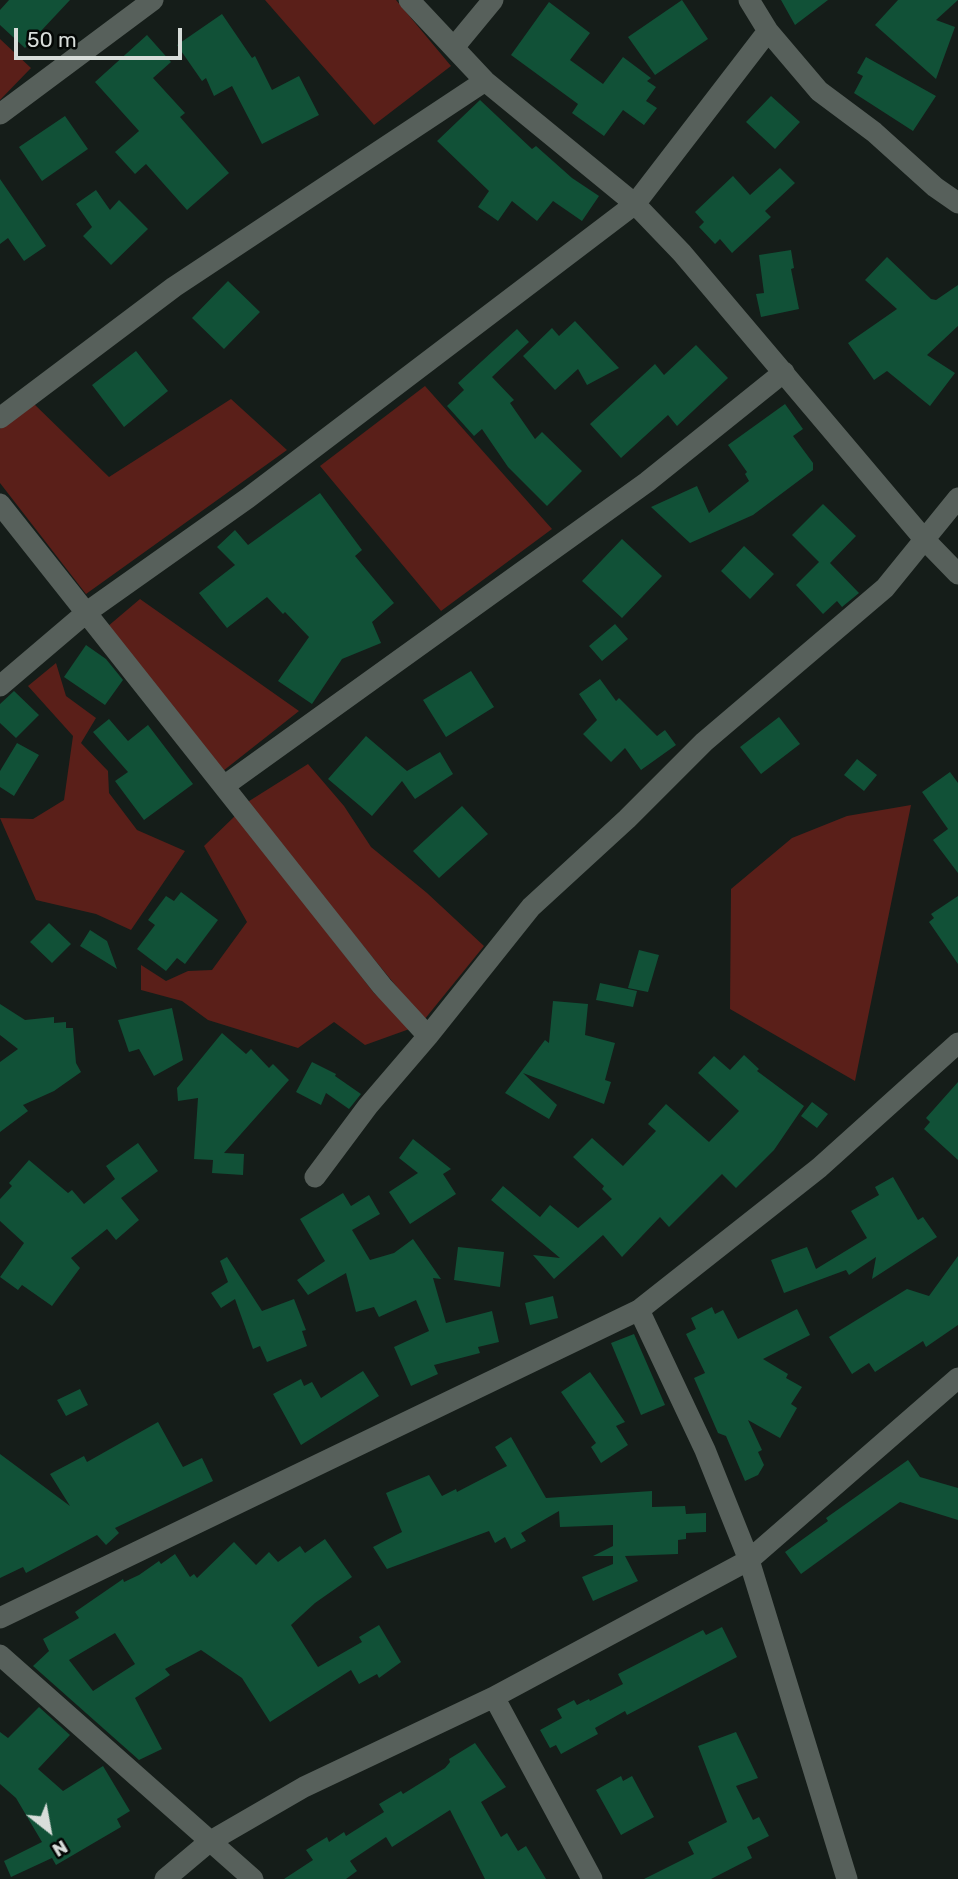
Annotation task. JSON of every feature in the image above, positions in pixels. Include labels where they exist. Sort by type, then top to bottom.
[{"type":"street","points":[[0,114],[153,0]]},
{"type":"street","points":[[409,0],[485,81],[635,204],[784,372],[924,539],[958,574]]},
{"type":"street","points":[[455,47],[493,0]]},
{"type":"street","points":[[749,0],[768,31],[818,91],[958,203]]},
{"type":"street","points":[[0,686],[87,612],[248,498],[635,204],[768,31]]},
{"type":"street","points":[[0,418],[231,247],[485,81]]},
{"type":"street","points":[[224,786],[648,482],[784,372]]},
{"type":"street","points":[[315,1177],[368,1106],[429,1036],[531,907],[704,742],[885,588],[958,498]]},
{"type":"street","points":[[0,504],[382,986],[429,1036]]},
{"type":"street","points":[[0,1618],[639,1310],[819,1168],[958,1042]]},
{"type":"street","points":[[639,1310],[705,1450],[749,1560],[847,1879]]},
{"type":"street","points":[[165,1879],[209,1842],[304,1787],[494,1697],[749,1560],[958,1378]]},
{"type":"street","points":[[0,1655],[253,1879]]},
{"type":"street","points":[[494,1697],[592,1879]]},
{"type":"shaded area","points":[[265,0],[396,0],[451,66],[374,125]]},
{"type":"shaded area","points":[[0,39],[31,68],[0,100]]},
{"type":"shaded area","points":[[425,386],[552,529],[441,611],[320,466]]},
{"type":"shaded area","points":[[231,399],[287,450],[86,594],[0,483],[0,429],[32,402],[109,477]]},
{"type":"shaded area","points":[[140,599],[299,711],[223,771],[107,627]]},
{"type":"shaded area","points":[[56,663],[66,696],[96,718],[81,743],[108,771],[109,793],[137,830],[185,851],[131,930],[96,914],[36,900],[0,818],[33,819],[64,800],[73,736],[28,686]]},
{"type":"shaded area","points":[[308,764],[344,806],[371,847],[427,893],[484,946],[424,1020],[246,803]]},
{"type":"shaded area","points":[[911,805],[855,1081],[730,1009],[731,889],[792,838],[847,816]]},
{"type":"shaded area","points":[[236,815],[374,993],[415,1027],[365,1045],[334,1022],[298,1048],[208,1020],[182,1001],[141,990],[141,965],[166,981],[188,971],[212,970],[247,922],[204,846]]},
{"type":"building","points":[[9,0],[70,0],[25,48],[0,25],[0,10]]},
{"type":"building","points":[[682,0],[708,39],[655,75],[628,37]]},
{"type":"building","points":[[781,0],[828,0],[795,25]]},
{"type":"building","points":[[898,0],[958,0],[936,20],[955,27],[936,79],[875,25]]},
{"type":"building","points":[[549,2],[590,33],[570,60],[603,84],[623,57],[651,78],[647,81],[656,87],[646,101],[657,108],[644,125],[623,110],[604,136],[572,113],[578,104],[511,55]]},
{"type":"building","points":[[222,14],[252,58],[255,56],[272,90],[299,76],[319,115],[262,144],[232,86],[214,96],[206,78],[202,81],[177,45]]},
{"type":"building","points":[[147,35],[171,62],[153,78],[185,113],[180,117],[229,173],[187,210],[146,164],[135,174],[115,152],[139,131],[95,82]]},
{"type":"building","points":[[866,57],[936,96],[913,131],[854,93],[863,76],[857,73]]},
{"type":"building","points":[[771,96],[800,122],[775,149],[746,122]]},
{"type":"building","points":[[480,100],[532,149],[536,146],[572,178],[599,196],[582,221],[553,201],[537,221],[512,201],[498,221],[478,207],[489,191],[437,141]]},
{"type":"building","points":[[65,116],[88,149],[42,181],[19,147]]},
{"type":"building","points":[[780,168],[795,183],[765,211],[771,217],[732,253],[720,239],[715,244],[699,227],[704,222],[695,212],[733,176],[750,195]]},
{"type":"building","points":[[0,179],[46,246],[24,261],[8,238],[0,244]]},
{"type":"building","points":[[96,190],[110,210],[119,200],[148,229],[111,265],[83,236],[92,227],[76,204]]},
{"type":"building","points":[[791,250],[794,268],[791,269],[799,309],[761,317],[756,294],[764,293],[759,255]]},
{"type":"building","points":[[887,257],[931,299],[936,300],[958,285],[958,326],[927,355],[955,373],[930,406],[887,371],[874,380],[848,343],[897,309],[865,280]]},
{"type":"building","points":[[228,281],[260,312],[224,349],[192,318]]},
{"type":"building","points":[[575,321],[619,368],[587,385],[578,369],[555,390],[523,356],[552,328],[559,336]]},
{"type":"building","points":[[517,329],[529,342],[492,377],[514,400],[510,403],[535,439],[542,432],[582,471],[547,506],[508,467],[482,429],[474,436],[447,406],[464,390],[458,383]]},
{"type":"building","points":[[696,345],[728,378],[677,426],[668,415],[621,458],[590,424],[655,364],[664,375]]},
{"type":"building","points":[[136,351],[168,391],[124,427],[92,385]]},
{"type":"building","points":[[785,404],[803,429],[793,436],[813,463],[813,470],[753,515],[690,543],[651,507],[697,486],[709,513],[749,481],[745,474],[747,472],[728,445]]},
{"type":"building","points":[[320,493],[362,550],[355,556],[394,603],[372,622],[381,643],[342,659],[312,704],[278,681],[309,637],[285,612],[283,614],[267,597],[227,628],[199,593],[235,565],[217,547],[235,530],[248,545]]},
{"type":"building","points":[[823,504],[856,536],[830,563],[859,593],[842,607],[837,601],[823,614],[796,585],[819,562],[792,535]]},
{"type":"building","points":[[622,539],[662,576],[622,618],[582,581]]},
{"type":"building","points":[[744,546],[774,574],[750,599],[721,571]]},
{"type":"building","points":[[615,624],[628,639],[602,661],[589,646]]},
{"type":"building","points":[[86,645],[106,659],[123,680],[105,705],[64,677]]},
{"type":"building","points":[[471,671],[494,707],[446,737],[423,700]]},
{"type":"building","points":[[600,679],[616,701],[619,698],[657,736],[665,730],[676,745],[641,770],[625,748],[611,762],[583,734],[597,720],[579,694]]},
{"type":"building","points":[[14,691],[39,715],[16,738],[0,723],[0,704]]},
{"type":"building","points":[[779,717],[800,744],[761,774],[740,747]]},
{"type":"building","points":[[109,719],[128,741],[148,725],[193,784],[144,820],[115,781],[128,772],[93,732]]},
{"type":"building","points":[[366,736],[407,771],[440,752],[453,774],[415,799],[402,781],[372,816],[328,779]]},
{"type":"building","points":[[17,743],[39,755],[14,796],[0,787],[0,771]]},
{"type":"building","points":[[857,759],[877,775],[864,791],[844,775]]},
{"type":"building","points":[[950,772],[958,783],[958,873],[933,840],[948,829],[922,792]]},
{"type":"building","points":[[462,806],[488,834],[439,878],[413,851]]},
{"type":"building","points":[[181,892],[218,920],[185,964],[177,958],[166,971],[137,949],[155,925],[148,920],[166,896],[174,901]]},
{"type":"building","points":[[958,896],[958,964],[929,922],[934,918],[931,914]]},
{"type":"building","points":[[49,923],[71,944],[52,963],[30,942]]},
{"type":"building","points":[[90,930],[107,941],[117,969],[80,946]]},
{"type":"building","points":[[639,950],[659,955],[648,992],[628,988]]},
{"type":"building","points":[[600,983],[637,991],[633,1007],[596,1000]]},
{"type":"building","points":[[553,1001],[588,1004],[585,1035],[615,1043],[605,1080],[611,1082],[604,1104],[523,1073],[557,1105],[549,1119],[505,1093],[545,1040],[549,1043]]},
{"type":"building","points":[[0,1004],[25,1020],[54,1017],[54,1023],[66,1022],[66,1028],[73,1028],[76,1063],[81,1072],[54,1091],[23,1105],[28,1111],[0,1132],[0,1062],[18,1049],[0,1035]]},
{"type":"building","points":[[172,1008],[183,1060],[154,1076],[139,1049],[129,1052],[118,1020]]},
{"type":"building","points":[[222,1033],[246,1054],[251,1049],[269,1068],[273,1064],[289,1080],[224,1153],[244,1154],[243,1175],[212,1173],[213,1160],[194,1159],[198,1098],[178,1101],[177,1088]]},
{"type":"building","points":[[744,1055],[759,1069],[757,1071],[804,1106],[774,1150],[736,1188],[722,1174],[669,1227],[660,1217],[622,1257],[603,1235],[554,1279],[533,1255],[560,1258],[491,1200],[503,1186],[540,1217],[550,1205],[578,1228],[612,1199],[602,1189],[604,1186],[573,1157],[592,1138],[623,1166],[656,1131],[648,1124],[666,1104],[709,1142],[739,1111],[698,1073],[714,1056],[730,1070]]},
{"type":"building","points":[[312,1062],[336,1074],[335,1076],[361,1094],[349,1109],[326,1093],[321,1105],[296,1092]]},
{"type":"building","points":[[958,1082],[958,1160],[924,1129],[930,1122],[926,1118]]},
{"type":"building","points":[[812,1102],[828,1114],[817,1128],[801,1116]]},
{"type":"building","points":[[413,1139],[451,1169],[443,1174],[456,1194],[410,1224],[389,1192],[418,1173],[399,1158]]},
{"type":"building","points":[[138,1143],[158,1171],[121,1198],[139,1220],[116,1240],[107,1229],[71,1258],[80,1268],[52,1306],[22,1285],[18,1290],[0,1277],[24,1243],[0,1221],[0,1199],[12,1186],[9,1183],[29,1160],[68,1193],[72,1190],[84,1204],[115,1179],[106,1166]]},
{"type":"building","points":[[893,1177],[918,1220],[923,1217],[937,1237],[872,1279],[876,1257],[849,1275],[846,1270],[784,1293],[771,1260],[807,1247],[816,1269],[867,1238],[851,1211],[879,1195],[875,1187]]},
{"type":"building","points":[[343,1193],[351,1206],[369,1195],[380,1214],[352,1230],[370,1260],[394,1253],[413,1239],[441,1279],[433,1278],[446,1323],[492,1311],[499,1342],[478,1347],[480,1353],[434,1365],[438,1374],[411,1386],[394,1347],[429,1331],[416,1300],[379,1317],[374,1307],[356,1312],[346,1273],[308,1295],[297,1280],[325,1261],[300,1219]]},
{"type":"building","points":[[458,1247],[504,1252],[500,1287],[454,1280]]},
{"type":"building","points":[[958,1256],[958,1325],[926,1347],[923,1341],[875,1372],[869,1363],[852,1374],[829,1337],[907,1289],[929,1296]]},
{"type":"building","points":[[227,1257],[262,1311],[294,1299],[306,1330],[302,1331],[307,1346],[267,1362],[260,1346],[253,1349],[235,1299],[221,1308],[211,1293],[228,1282],[220,1261]]},
{"type":"building","points":[[553,1296],[558,1318],[530,1325],[525,1303]]},
{"type":"building","points":[[712,1307],[715,1314],[723,1310],[738,1339],[797,1309],[810,1335],[763,1359],[788,1374],[786,1378],[802,1387],[791,1404],[797,1408],[780,1438],[748,1420],[762,1450],[758,1452],[764,1465],[758,1475],[745,1481],[726,1436],[718,1433],[694,1378],[705,1373],[686,1334],[696,1329],[691,1318]]},
{"type":"building","points":[[634,1334],[665,1405],[641,1415],[611,1343]]},
{"type":"building","points":[[363,1371],[379,1396],[301,1445],[273,1394],[301,1379],[304,1386],[312,1382],[321,1398]]},
{"type":"building","points":[[590,1372],[625,1422],[616,1426],[628,1445],[601,1463],[591,1447],[596,1443],[561,1392]]},
{"type":"building","points":[[80,1389],[88,1405],[66,1416],[57,1400]]},
{"type":"building","points":[[158,1422],[183,1467],[202,1458],[213,1481],[115,1528],[119,1533],[106,1545],[97,1535],[26,1573],[23,1567],[0,1578],[0,1454],[70,1506],[50,1474],[84,1456],[87,1462]]},
{"type":"building","points":[[511,1437],[546,1498],[652,1491],[652,1507],[685,1506],[686,1514],[706,1513],[706,1532],[686,1533],[686,1539],[678,1540],[678,1554],[625,1556],[638,1581],[593,1601],[582,1577],[613,1564],[613,1556],[593,1556],[613,1546],[613,1525],[560,1527],[559,1511],[521,1533],[526,1541],[511,1549],[505,1537],[495,1543],[489,1531],[387,1569],[373,1547],[402,1532],[386,1493],[429,1475],[442,1496],[456,1489],[457,1492],[507,1466],[495,1447]]},
{"type":"building","points":[[908,1460],[920,1477],[958,1488],[958,1520],[900,1502],[801,1574],[785,1552],[828,1521],[826,1518]]},
{"type":"building","points":[[325,1539],[352,1577],[315,1603],[291,1625],[318,1667],[362,1642],[359,1637],[379,1625],[401,1662],[379,1678],[377,1674],[359,1684],[351,1670],[270,1722],[242,1678],[201,1650],[165,1669],[170,1675],[135,1698],[162,1749],[139,1760],[33,1666],[49,1651],[43,1639],[79,1618],[75,1612],[123,1579],[124,1582],[139,1575],[175,1554],[190,1577],[194,1574],[197,1578],[234,1542],[256,1565],[269,1552],[278,1562],[300,1546],[305,1553]],"holes":[[[115,1633],[135,1664],[93,1691],[69,1660]]]},
{"type":"building","points":[[722,1627],[737,1657],[627,1715],[625,1711],[595,1728],[598,1734],[561,1754],[556,1745],[550,1748],[540,1730],[562,1718],[557,1709],[574,1700],[577,1705],[589,1699],[590,1701],[623,1684],[618,1674],[703,1630],[706,1635]]},
{"type":"building","points":[[39,1707],[70,1735],[38,1769],[63,1791],[103,1766],[130,1811],[117,1819],[121,1827],[56,1865],[52,1858],[11,1877],[4,1861],[42,1842],[16,1798],[0,1784],[0,1732],[8,1738]]},
{"type":"building","points":[[736,1732],[758,1778],[736,1786],[753,1820],[759,1817],[769,1836],[747,1847],[752,1858],[711,1879],[644,1879],[694,1854],[688,1842],[727,1822],[698,1746]]},
{"type":"building","points":[[475,1743],[506,1787],[481,1802],[501,1837],[507,1833],[518,1851],[526,1846],[546,1879],[485,1879],[450,1810],[392,1847],[386,1837],[350,1861],[357,1871],[346,1879],[284,1879],[313,1860],[306,1850],[327,1837],[329,1842],[344,1832],[346,1836],[384,1812],[379,1804],[401,1791],[403,1794],[445,1768],[450,1762],[449,1759]]},
{"type":"building","points":[[621,1776],[623,1781],[632,1776],[654,1817],[621,1835],[596,1790]]}]
